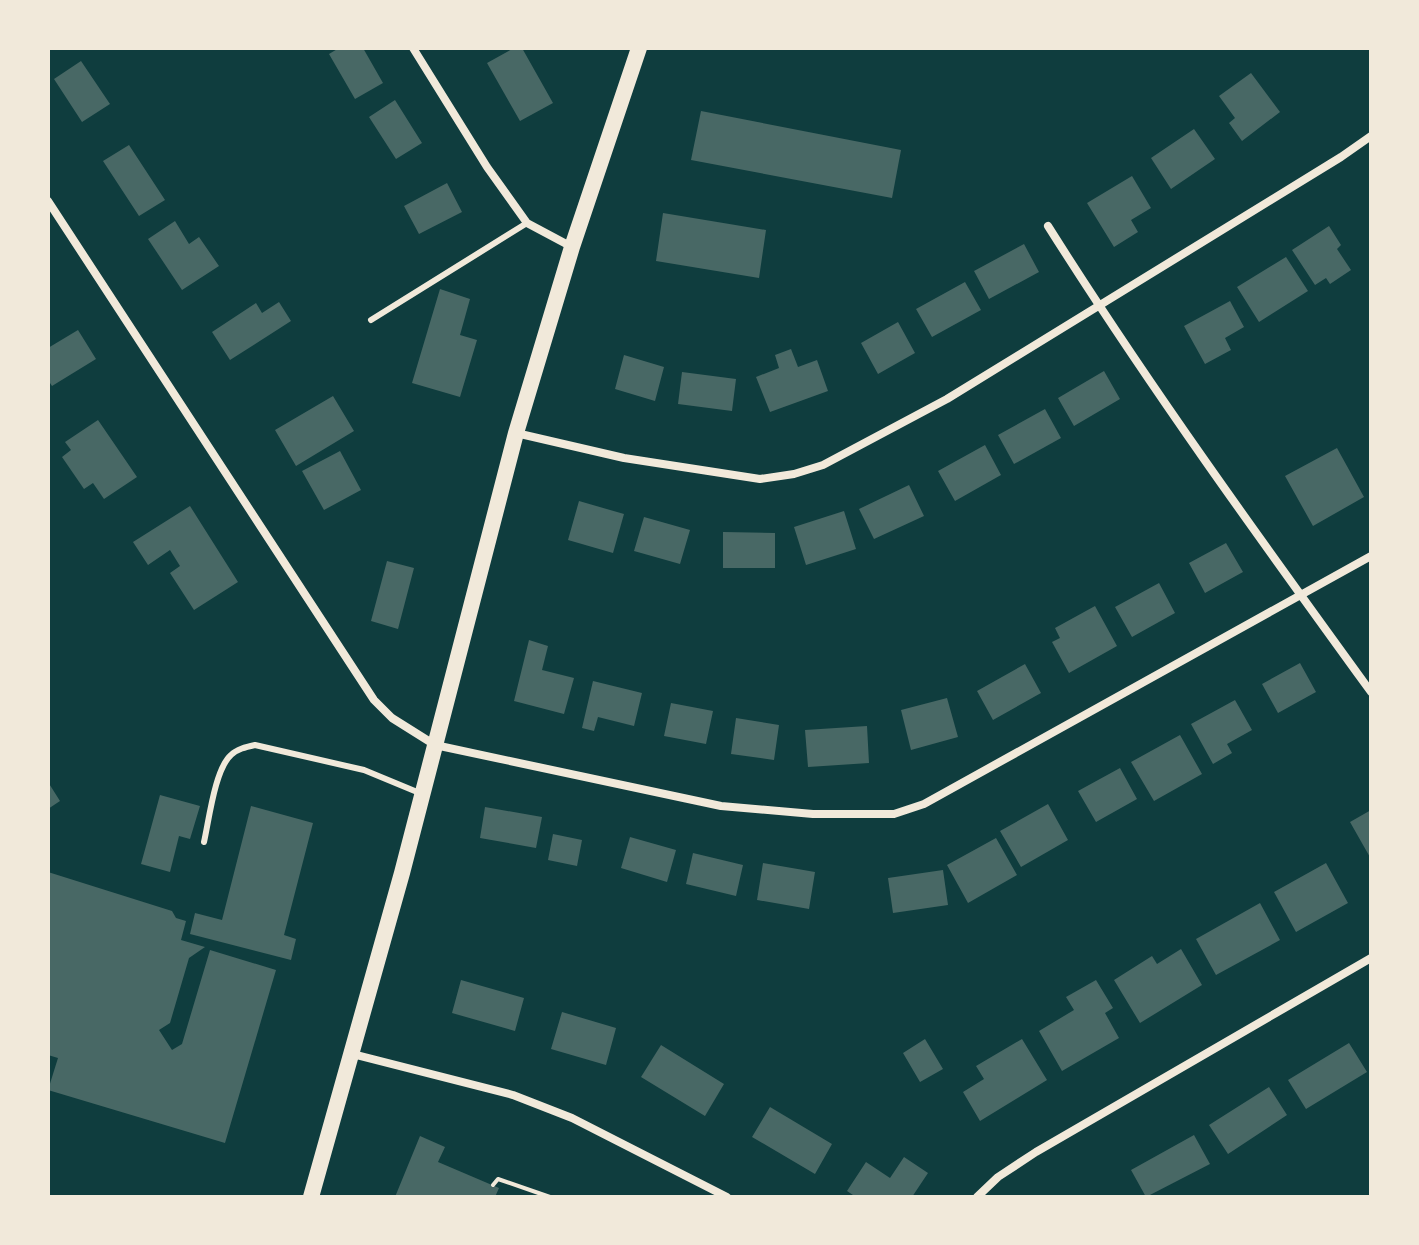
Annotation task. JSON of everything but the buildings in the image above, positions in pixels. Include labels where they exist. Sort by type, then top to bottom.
[{"type":"main road","points":[[311,1197],[422,794],[516,433],[572,247],[639,48]]},
{"type":"street","points":[[413,48],[487,167],[527,223],[572,247]]},
{"type":"street","points":[[516,433],[624,458],[760,479],[794,474],[823,465],[947,399],[1371,136]]},
{"type":"street","points":[[48,201],[374,700],[392,718],[435,745],[721,806],[813,814],[894,814],[924,804],[1371,556]]},
{"type":"street","points":[[1048,226],[1216,478],[1371,692]]},
{"type":"street","points":[[977,1197],[998,1177],[1036,1152],[1371,958]]},
{"type":"street","points":[[349,1053],[513,1095],[572,1118],[727,1197]]},
{"type":"lane","points":[[371,320],[527,223]]},
{"type":"lane","points":[[204,842],[220,773],[229,756],[255,745],[364,770],[422,794]]},
{"type":"path","points":[[493,1185],[498,1179],[550,1197]]}]
